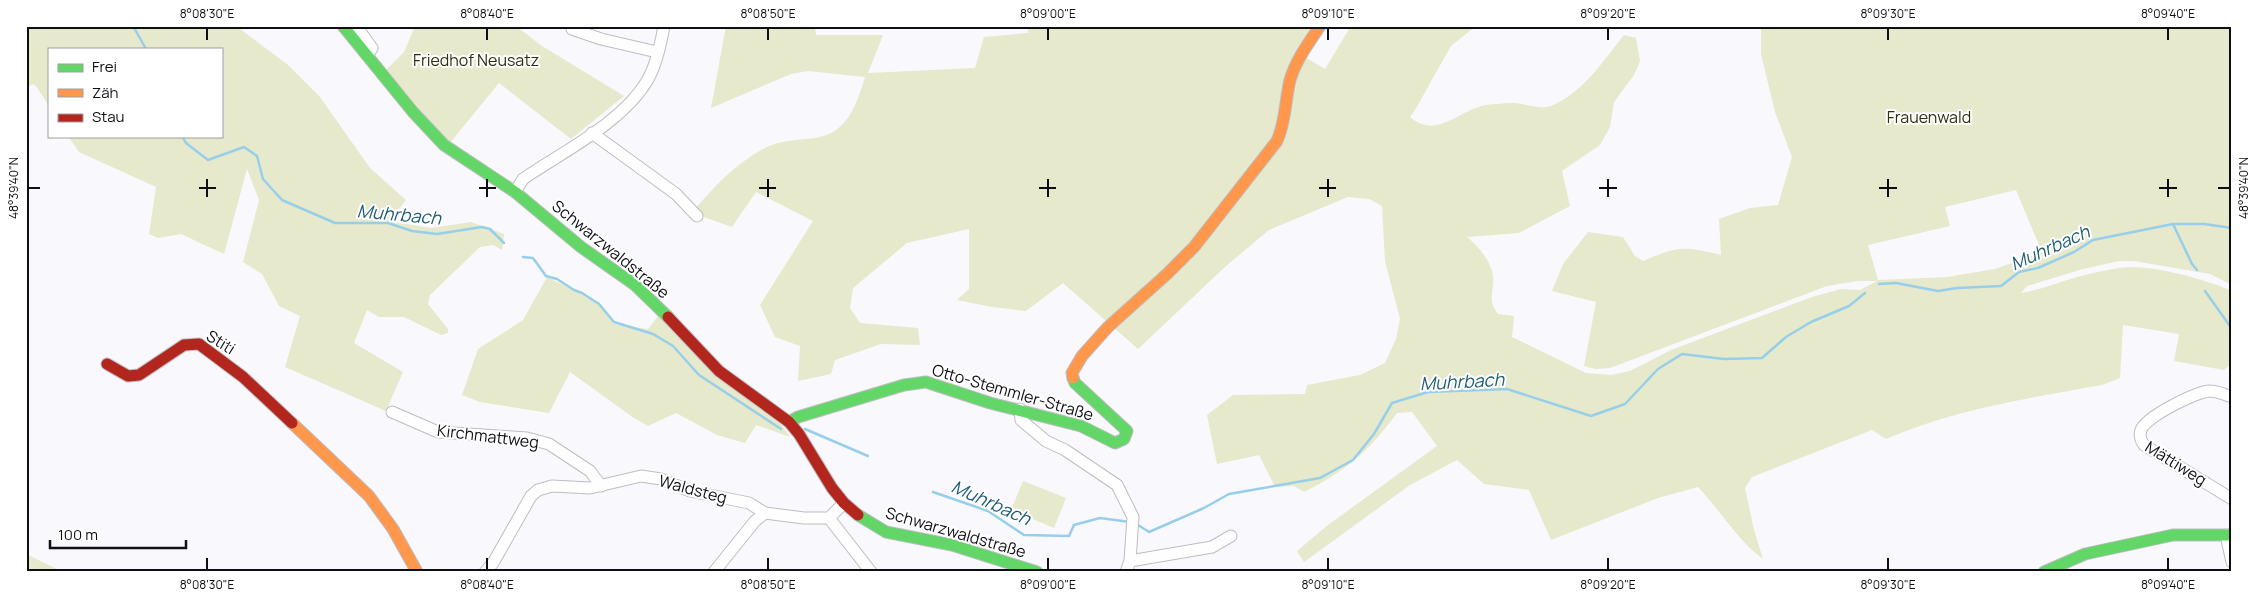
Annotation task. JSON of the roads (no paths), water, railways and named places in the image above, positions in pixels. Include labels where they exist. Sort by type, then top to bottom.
[{"type":"street","name":"Schwarzwaldstraße","points":[[343,26],[413,112],[444,145],[515,192],[581,247],[651,299],[719,370],[789,422],[844,503],[862,519],[886,532],[952,546],[1037,572]]},
{"type":"street","name":"Schwarzwaldstraße","points":[[356,26],[372,48],[368,55]]},
{"type":"street","points":[[572,26],[572,29],[601,39],[657,52]]},
{"type":"street","points":[[515,192],[523,179],[592,133],[626,107],[642,88],[652,71],[664,26]]},
{"type":"street","name":"Otto-Stemmler-Straße","points":[[789,422],[798,417],[904,385],[926,382],[990,402],[1081,426],[1115,444],[1126,438],[1127,430],[1075,383],[1072,373],[1081,355],[1098,337],[1183,259],[1277,141],[1283,130],[1287,112],[1289,82],[1298,56],[1320,26]]},
{"type":"street","points":[[592,133],[676,194],[697,216]]},
{"type":"street","name":"Stiti","points":[[107,364],[122,374],[139,375],[184,345],[199,344],[243,377],[369,496],[393,529],[417,572]]},
{"type":"street","name":"Mättiweg","points":[[2232,397],[2219,392],[2201,393],[2152,418],[2143,427],[2140,435],[2144,445],[2232,499]]},
{"type":"street","points":[[1020,409],[1021,420],[1046,441],[1065,450],[1117,484],[1133,523],[1128,566],[1212,546],[1231,536]]},
{"type":"street","name":"Kirchmattweg","points":[[392,412],[438,432],[527,438],[549,444],[590,471],[601,486]]},
{"type":"street","name":"Waldsteg","points":[[485,572],[493,563],[531,496],[552,486],[590,488],[641,476],[661,479],[690,491],[748,503],[765,513],[804,518],[829,518]]},
{"type":"street","points":[[844,503],[829,518],[871,572]]},
{"type":"street","points":[[714,572],[755,521],[765,513]]},
{"type":"street","points":[[2044,572],[2085,554],[2173,535],[2229,535],[2232,562]]},
{"type":"waterway","name":"Muhrbach","points":[[133,26],[145,48]]},
{"type":"waterway","name":"Muhrbach","points":[[183,138],[186,143],[208,160],[244,147],[257,156],[263,179],[282,200],[335,223],[388,223],[412,231],[437,234],[482,227],[490,229],[504,243]]},
{"type":"waterway","points":[[2173,224],[2192,264],[2197,270]]},
{"type":"waterway","name":"Muhrbach","points":[[1879,284],[1896,283],[1938,291],[2001,286],[2019,272],[2038,268],[2074,252],[2093,240],[2173,224],[2204,224],[2232,228]]},
{"type":"waterway","name":"Muhrbach","points":[[523,257],[533,258],[546,276],[557,279],[599,304],[614,322],[653,334],[673,346],[699,375],[781,429]]},
{"type":"waterway","points":[[2205,291],[2232,329]]},
{"type":"waterway","name":"Muhrbach","points":[[1135,523],[1149,532],[1204,508],[1229,494],[1320,478],[1353,460],[1374,434],[1392,403],[1428,392],[1507,389],[1591,416],[1625,404],[1658,369],[1682,354],[1724,359],[1762,358],[1786,337],[1811,322],[1849,306],[1865,293]]},
{"type":"waterway","name":"Muhrbach","points":[[805,429],[868,456]]},
{"type":"waterway","name":"Muhrbach","points":[[933,492],[988,511],[1024,535],[1069,536],[1074,525],[1100,518],[1130,522]]},
{"type":"park label","name":"Friedhof Neusatz","points":[[476,60]]},
{"type":"park label","name":"Frauenwald","points":[[1929,117]]}]
